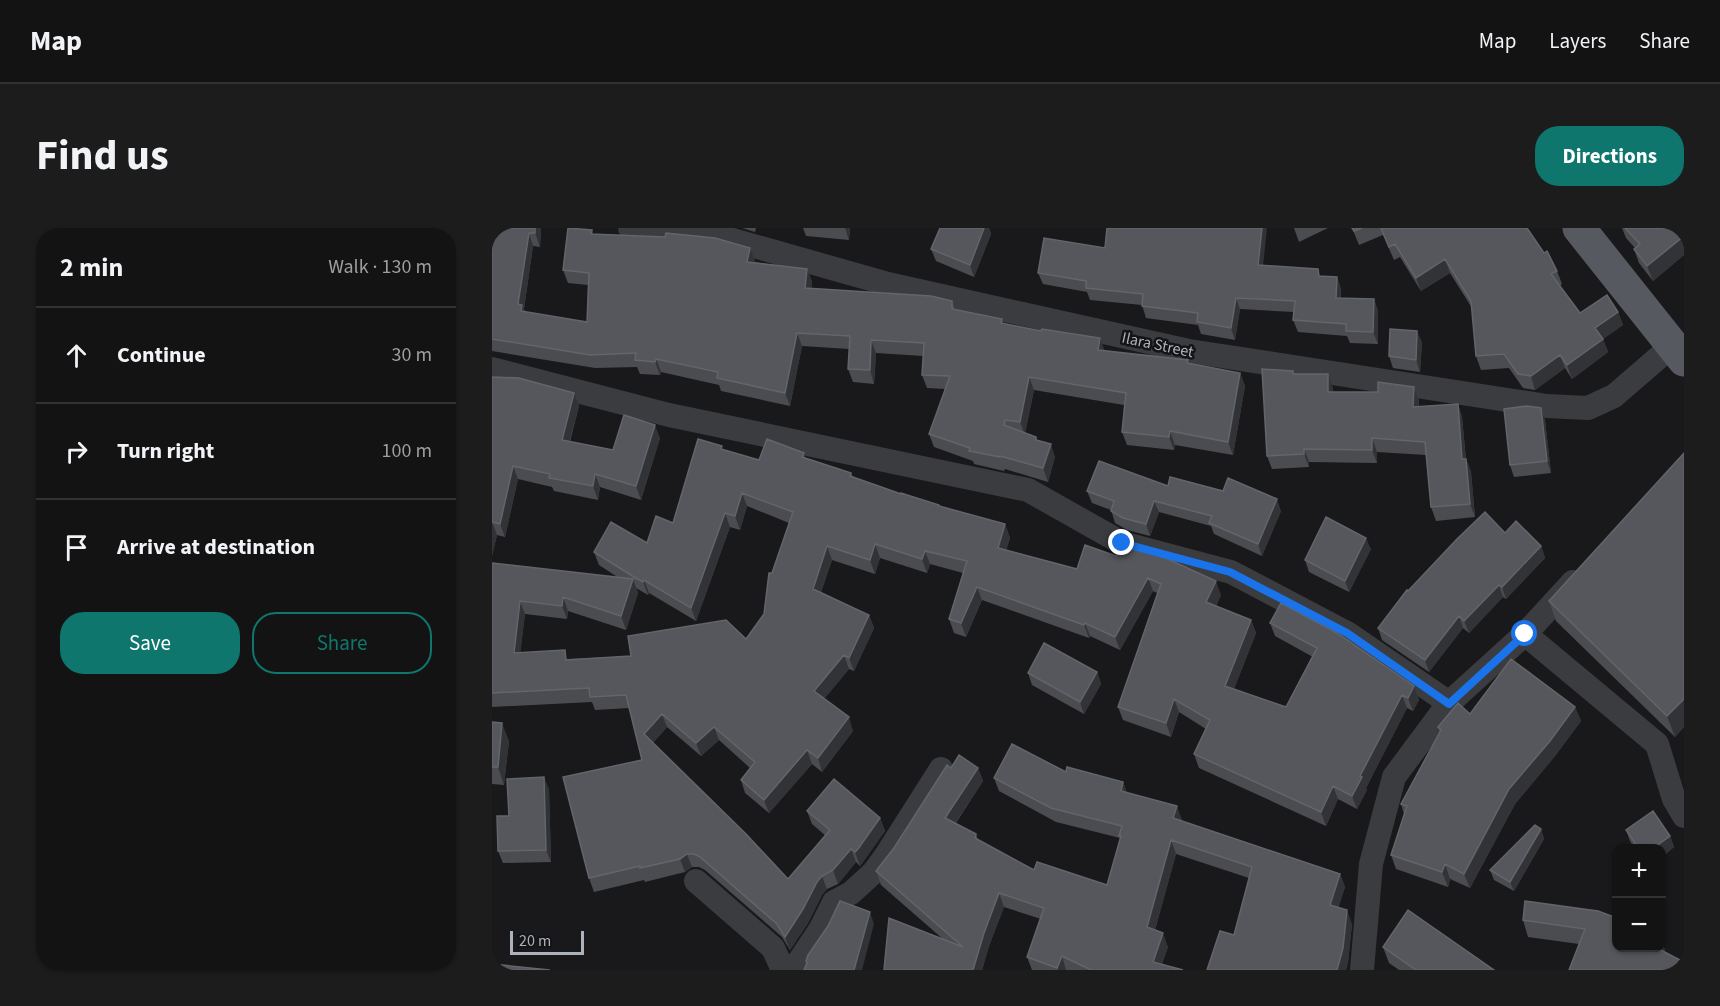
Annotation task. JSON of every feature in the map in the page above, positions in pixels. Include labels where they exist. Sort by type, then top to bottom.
[{"type":"main road","points":[[1579,228],[1679,353]]},
{"type":"street","name":"Ilara Street","points":[[630,228],[722,237],[888,284],[1189,351],[1547,406],[1588,408],[1614,396],[1679,353]]},
{"type":"street","points":[[492,369],[669,415],[1028,490],[1122,543],[1230,572],[1347,633],[1449,704]]},
{"type":"street","points":[[1362,970],[1371,864],[1394,777],[1449,704],[1525,634],[1589,565]]},
{"type":"street","points":[[1525,634],[1657,744],[1674,799],[1684,816]]},
{"type":"street","points":[[796,970],[834,903],[851,893],[874,872],[941,769]]},
{"type":"street","points":[[696,881],[772,948],[783,970]]},
{"type":"building","points":[[492,228],[535,228],[535,233],[529,233],[518,304],[522,305],[521,311],[587,322],[589,273],[563,270],[568,228],[592,230],[591,234],[665,237],[666,233],[715,238],[750,248],[747,262],[807,269],[805,288],[931,296],[952,301],[952,309],[1002,319],[1001,323],[1041,331],[1042,329],[1100,338],[1098,350],[1188,360],[1187,363],[1240,373],[1228,442],[1170,431],[1169,437],[1122,432],[1126,393],[1029,377],[1020,422],[1005,420],[1004,425],[1036,437],[1036,440],[1051,444],[1043,468],[1000,456],[969,451],[970,448],[929,434],[950,376],[922,375],[924,343],[871,340],[870,370],[848,369],[850,336],[797,333],[785,393],[717,378],[718,372],[656,359],[655,362],[635,360],[636,353],[590,355],[492,339]]},
{"type":"building","points":[[940,228],[984,228],[970,265],[931,249]]},
{"type":"building","points":[[1107,228],[1262,228],[1258,265],[1318,269],[1319,276],[1337,277],[1336,298],[1374,299],[1373,332],[1346,331],[1346,324],[1293,320],[1295,301],[1236,298],[1231,328],[1197,322],[1198,313],[1142,306],[1143,294],[1086,288],[1086,281],[1038,273],[1044,238],[1105,248]]},
{"type":"building","points":[[1381,228],[1527,228],[1544,253],[1547,251],[1557,271],[1551,274],[1580,313],[1607,295],[1618,312],[1595,328],[1603,339],[1567,365],[1560,355],[1531,376],[1518,374],[1504,354],[1476,356],[1471,301],[1445,259],[1416,278],[1395,244],[1389,247]]},
{"type":"building","points":[[1625,228],[1684,228],[1684,236],[1647,266],[1634,249],[1640,244]]},
{"type":"building","points":[[1390,329],[1417,331],[1416,360],[1389,356]]},
{"type":"building","points":[[1262,369],[1293,371],[1293,374],[1328,374],[1328,392],[1378,392],[1378,382],[1414,387],[1413,407],[1458,404],[1462,459],[1466,459],[1470,504],[1431,507],[1425,442],[1372,438],[1372,450],[1304,449],[1304,454],[1267,456]]},
{"type":"building","points":[[492,377],[519,378],[574,393],[562,440],[613,450],[624,415],[655,425],[636,486],[595,474],[593,486],[549,478],[550,474],[513,466],[500,524],[492,522]]},
{"type":"building","points":[[1527,406],[1541,408],[1547,461],[1510,465],[1504,409]]},
{"type":"building","points":[[698,439],[722,446],[721,449],[759,460],[767,439],[804,453],[802,457],[851,473],[850,476],[939,506],[1005,524],[998,548],[1077,569],[1085,545],[1116,556],[1119,545],[1159,555],[1216,581],[1206,602],[1251,620],[1225,686],[1286,707],[1317,648],[1270,623],[1281,603],[1337,633],[1414,686],[1408,698],[1402,695],[1352,796],[1333,786],[1321,812],[1194,754],[1210,720],[1174,699],[1166,723],[1118,707],[1161,584],[1148,578],[1115,637],[1085,623],[1084,625],[977,587],[961,623],[949,619],[967,561],[925,551],[922,559],[875,544],[870,560],[827,546],[813,589],[869,615],[849,658],[844,655],[814,691],[849,717],[818,758],[807,750],[764,800],[741,780],[755,762],[714,727],[696,743],[662,714],[644,734],[746,834],[788,879],[830,830],[807,811],[834,779],[880,818],[858,849],[855,852],[851,849],[833,870],[817,882],[785,937],[777,924],[694,854],[589,878],[563,777],[642,760],[626,695],[590,697],[589,688],[492,693],[492,563],[633,579],[621,616],[563,597],[562,606],[520,601],[514,653],[565,650],[566,660],[631,656],[628,636],[726,620],[746,639],[764,614],[769,573],[772,573],[793,512],[742,493],[735,516],[725,513],[691,608],[594,552],[611,522],[647,543],[656,516],[673,523]]},
{"type":"building","points":[[1684,453],[1684,699],[1667,716],[1549,601]]},
{"type":"building","points":[[1099,461],[1168,486],[1170,477],[1223,491],[1228,478],[1277,499],[1258,544],[1209,523],[1212,516],[1154,501],[1146,524],[1123,518],[1111,511],[1114,501],[1087,491]]},
{"type":"building","points":[[1485,512],[1505,533],[1516,521],[1541,546],[1502,587],[1499,585],[1464,621],[1459,616],[1425,660],[1378,628],[1407,590]]},
{"type":"building","points":[[1326,517],[1366,538],[1345,581],[1305,560]]},
{"type":"building","points":[[1044,643],[1097,672],[1080,702],[1028,673]]},
{"type":"building","points":[[1511,659],[1575,707],[1550,741],[1509,789],[1464,874],[1445,864],[1442,872],[1391,855],[1407,806],[1401,804],[1441,730],[1438,727],[1458,703],[1470,714]]},
{"type":"building","points":[[492,722],[502,723],[498,767],[492,767]]},
{"type":"building","points":[[1012,744],[1066,772],[1067,767],[1123,782],[1121,791],[1177,806],[1173,818],[1340,874],[1330,905],[1347,910],[1343,948],[1337,970],[1207,970],[1220,931],[1234,935],[1252,867],[1171,840],[1147,927],[1163,933],[1153,962],[1183,970],[1091,970],[1062,956],[1057,968],[1027,957],[1044,908],[999,893],[973,970],[884,970],[889,918],[963,947],[876,871],[894,848],[947,765],[951,768],[959,755],[978,768],[945,818],[976,834],[975,838],[1034,870],[1037,862],[1107,885],[1122,826],[1051,808],[994,778]]},
{"type":"building","points":[[544,777],[546,850],[498,851],[497,816],[509,816],[507,779]]},
{"type":"building","points":[[1653,811],[1670,836],[1659,844],[1636,844],[1626,830]]},
{"type":"building","points":[[1535,825],[1541,829],[1510,882],[1490,870]]},
{"type":"building","points":[[840,901],[870,912],[854,970],[804,970],[808,955],[828,926]]},
{"type":"building","points":[[1525,901],[1598,911],[1612,916],[1612,952],[1665,952],[1684,962],[1684,970],[1569,970],[1585,929],[1523,920]]},
{"type":"building","points":[[1408,910],[1494,970],[1416,970],[1383,947]]},
{"type":"building","points":[[492,964],[550,970],[492,970]]},
{"type":"route","points":[[1122,543],[1230,572],[1347,633],[1449,704],[1525,634]]}]
